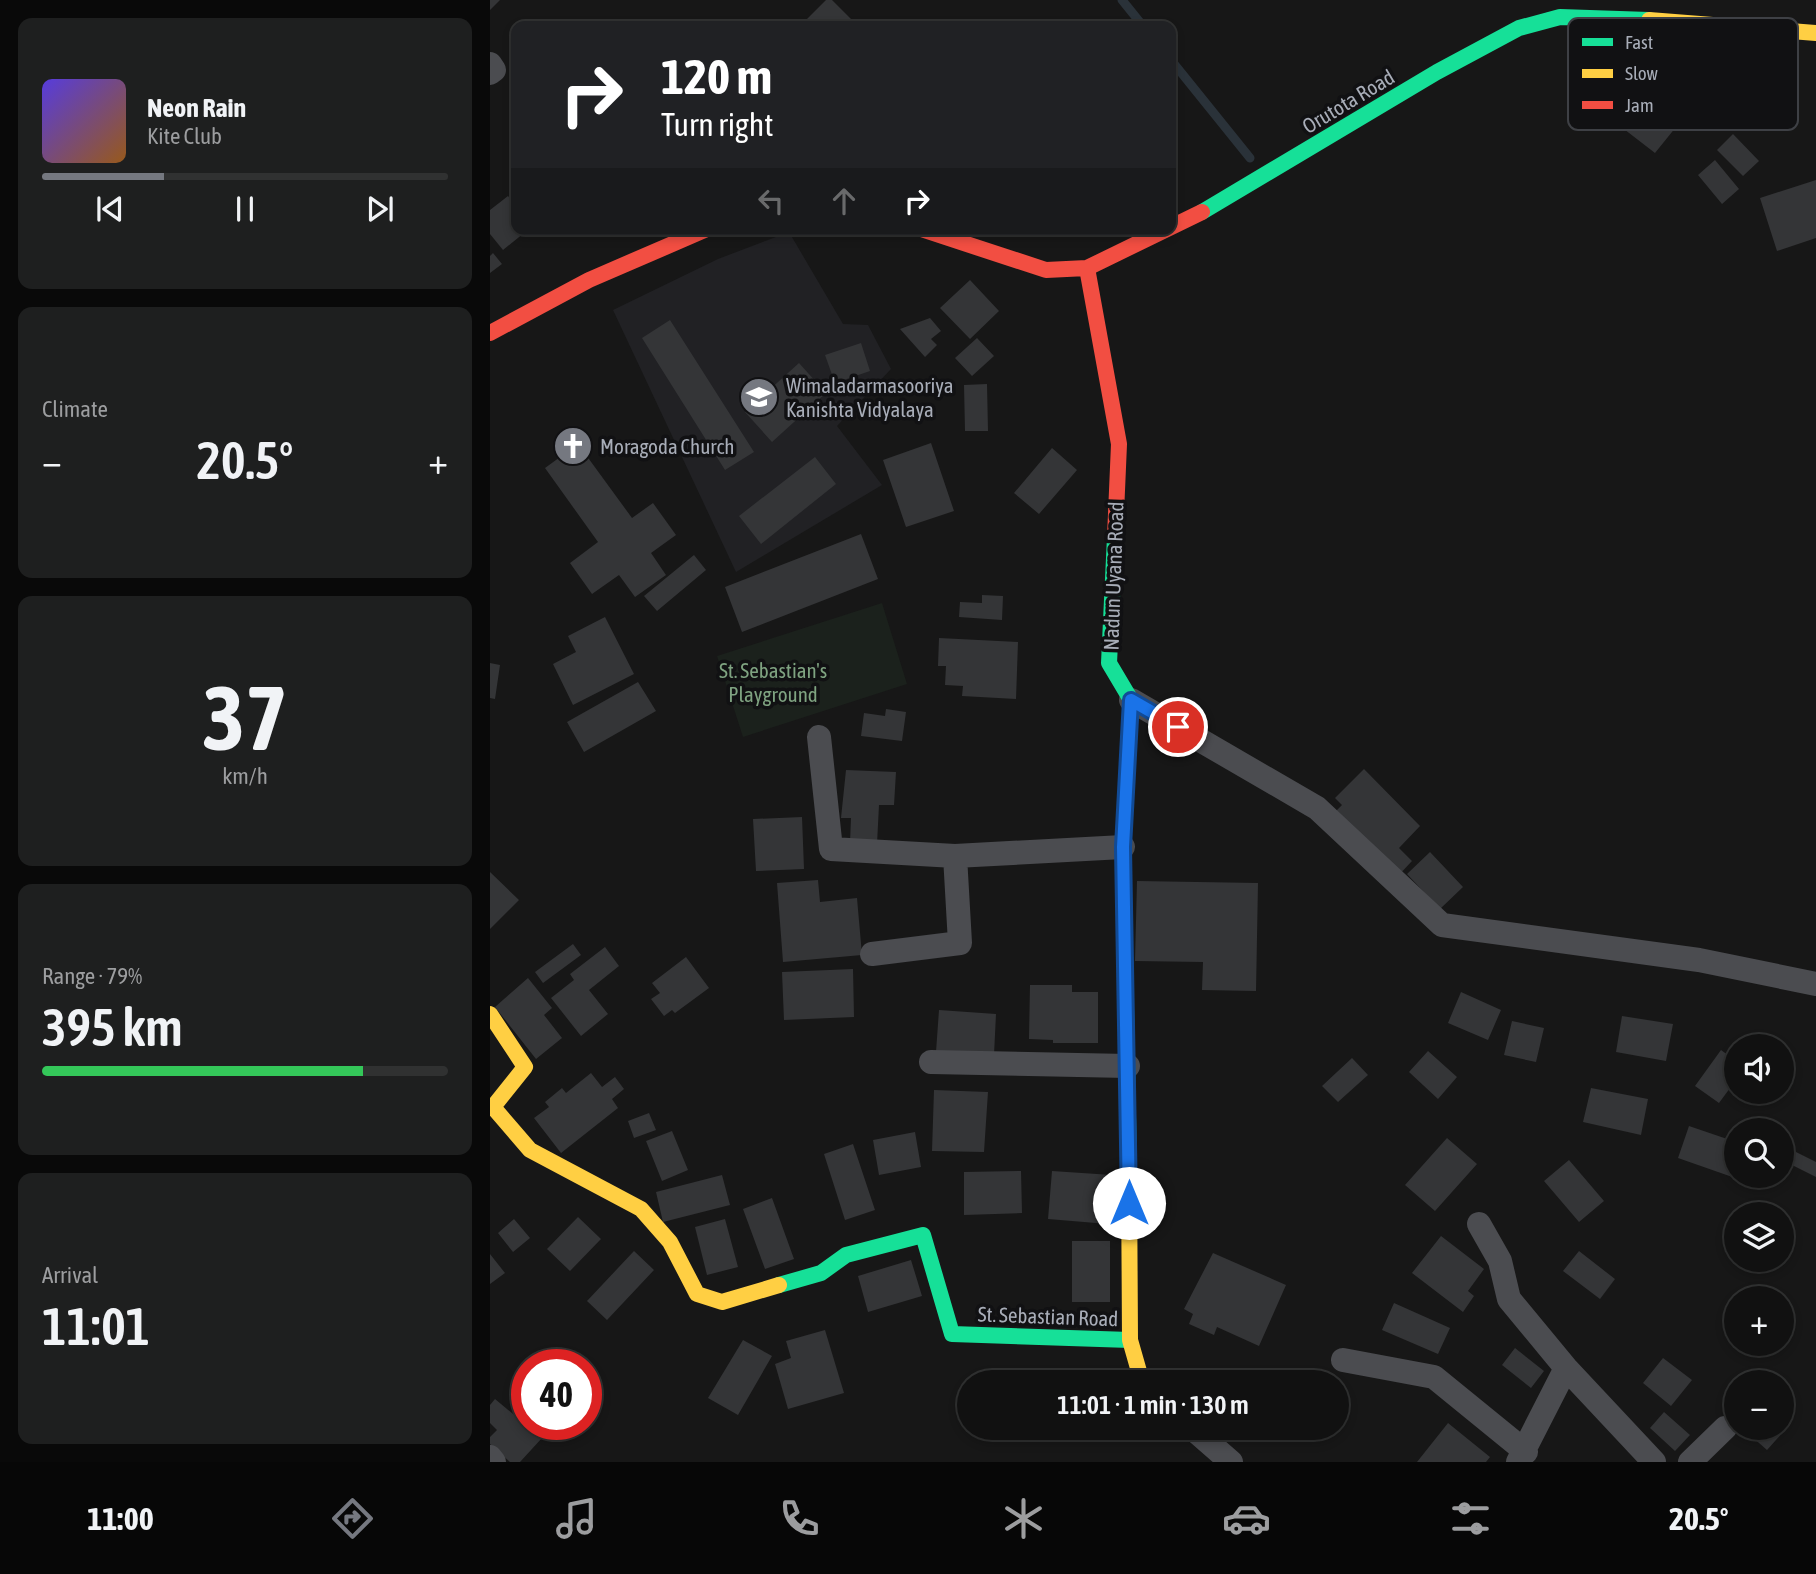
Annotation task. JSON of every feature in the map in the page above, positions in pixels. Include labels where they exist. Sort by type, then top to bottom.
[{"type":"street","name":"Orutota Road","points":[[1176,226],[1437,72],[1518,28],[1585,8],[1677,18]]},
{"type":"street","name":"Orutota Road","points":[[1798,31],[1816,33]]},
{"type":"street","points":[[490,64],[494,70],[490,73]]},
{"type":"street","points":[[490,333],[589,281],[693,235]]},
{"type":"street","name":"Orutota Road","points":[[939,235],[1046,270],[1087,268],[1157,235]]},
{"type":"street","name":"Nadun Uyana Road","points":[[1087,268],[1119,444],[1109,663],[1131,700]]},
{"type":"street","points":[[1139,1370],[1130,1340],[1123,847],[1131,700],[1317,807],[1442,925],[1699,960],[1816,984]]},
{"type":"street","points":[[819,737],[831,849],[954,856],[1123,847]]},
{"type":"street","points":[[873,954],[960,943],[954,856]]},
{"type":"street","name":"St. Sebastian Road","points":[[490,1014],[525,1067],[493,1107],[530,1150],[642,1209],[670,1242],[697,1294],[722,1302],[821,1273],[846,1255],[923,1235],[953,1334],[1130,1340]]},
{"type":"street","points":[[931,1062],[1128,1066]]},
{"type":"street","points":[[1479,1224],[1500,1261],[1509,1299],[1566,1368],[1654,1462]]},
{"type":"street","points":[[1343,1360],[1434,1377],[1522,1457],[1566,1368]]},
{"type":"street","points":[[1689,1462],[1724,1429]]},
{"type":"street","points":[[1206,1440],[1231,1462]]},
{"type":"street","points":[[490,1457],[494,1462]]},
{"type":"shaded area","name":"Wimaladarmasooriya Kanishta Vidyalaya","points":[[781,235],[791,235],[843,324],[868,325],[891,369],[837,426],[882,485],[736,572],[613,310],[718,259]]},
{"type":"green space","name":"St. Sebastian's Playground","points":[[882,603],[907,684],[743,737],[717,656]]},
{"type":"building","points":[[490,0],[500,0],[490,10]]},
{"type":"building","points":[[826,0],[832,0],[853,21],[805,21]]},
{"type":"building","points":[[1625,130],[1674,130],[1655,153]]},
{"type":"building","points":[[1733,134],[1759,161],[1743,176],[1717,150]]},
{"type":"building","points":[[1715,160],[1739,189],[1722,204],[1698,175]]},
{"type":"building","points":[[1816,180],[1816,238],[1777,251],[1760,198]]},
{"type":"building","points":[[508,196],[511,200],[511,235],[522,235],[503,250],[490,234],[490,210]]},
{"type":"building","points":[[493,253],[502,264],[490,273],[490,256]]},
{"type":"building","points":[[970,280],[999,311],[970,339],[940,308]]},
{"type":"building","points":[[930,318],[941,331],[931,339],[937,345],[925,357],[900,329]]},
{"type":"building","points":[[670,320],[754,452],[725,470],[642,338]]},
{"type":"building","points":[[977,338],[994,356],[972,376],[955,358]]},
{"type":"building","points":[[861,343],[870,371],[835,383],[825,355]]},
{"type":"building","points":[[799,363],[826,393],[772,442],[745,412]]},
{"type":"building","points":[[987,384],[988,431],[965,431],[964,385]]},
{"type":"building","points":[[931,443],[954,511],[906,527],[883,460]]},
{"type":"building","points":[[578,444],[632,518],[653,503],[676,535],[651,553],[666,575],[635,597],[619,575],[592,594],[570,563],[598,542],[545,468]]},
{"type":"building","points":[[1052,448],[1077,470],[1039,514],[1014,493]]},
{"type":"building","points":[[815,457],[836,484],[761,544],[739,516]]},
{"type":"building","points":[[861,534],[878,579],[742,632],[725,587]]},
{"type":"building","points":[[694,555],[706,570],[657,611],[644,596]]},
{"type":"building","points":[[982,595],[1003,596],[1002,620],[959,617],[960,602],[982,603]]},
{"type":"building","points":[[605,617],[634,674],[573,705],[553,664],[576,652],[568,636]]},
{"type":"building","points":[[939,638],[1018,642],[1016,699],[962,696],[963,686],[945,685],[946,666],[938,666]]},
{"type":"building","points":[[490,663],[500,665],[495,699],[490,698]]},
{"type":"building","points":[[638,682],[656,711],[584,752],[567,722]]},
{"type":"building","points":[[886,709],[906,712],[902,741],[861,736],[864,713],[885,716]]},
{"type":"building","points":[[1364,769],[1420,826],[1399,848],[1412,861],[1397,877],[1336,811],[1342,805],[1335,798]]},
{"type":"building","points":[[846,770],[896,772],[894,805],[879,805],[877,844],[850,843],[851,818],[841,818]]},
{"type":"building","points":[[802,817],[804,869],[756,871],[753,819]]},
{"type":"building","points":[[1430,852],[1463,887],[1440,909],[1407,874]]},
{"type":"building","points":[[490,872],[519,900],[490,929]]},
{"type":"building","points":[[818,880],[820,902],[857,898],[862,955],[783,962],[777,883]]},
{"type":"building","points":[[1137,881],[1258,883],[1256,991],[1202,990],[1203,962],[1135,961]]},
{"type":"building","points":[[573,944],[581,955],[543,983],[535,972]]},
{"type":"building","points":[[605,947],[619,966],[589,990],[608,1014],[581,1036],[551,998],[574,980],[570,974]]},
{"type":"building","points":[[686,957],[709,988],[675,1013],[672,1010],[664,1016],[651,999],[660,993],[652,983]]},
{"type":"building","points":[[853,969],[854,1017],[784,1020],[782,972]]},
{"type":"building","points":[[528,978],[552,1008],[544,1015],[562,1038],[536,1059],[495,1007]]},
{"type":"building","points":[[1030,985],[1072,985],[1072,992],[1098,992],[1098,1043],[1053,1043],[1053,1040],[1029,1039]]},
{"type":"building","points":[[1461,992],[1501,1010],[1488,1040],[1448,1023]]},
{"type":"building","points":[[939,1010],[996,1014],[994,1055],[936,1052]]},
{"type":"building","points":[[1622,1016],[1673,1024],[1666,1061],[1616,1052]]},
{"type":"building","points":[[1512,1021],[1544,1028],[1536,1062],[1504,1055]]},
{"type":"building","points":[[1721,1050],[1724,1052],[1724,1096],[1719,1103],[1695,1086]]},
{"type":"building","points":[[1428,1051],[1457,1077],[1438,1099],[1409,1072]]},
{"type":"building","points":[[1352,1058],[1368,1075],[1338,1102],[1322,1086]]},
{"type":"building","points":[[591,1073],[602,1087],[615,1077],[624,1089],[612,1099],[618,1108],[561,1153],[534,1118],[549,1107],[545,1102],[562,1088],[566,1093]]},
{"type":"building","points":[[1591,1088],[1648,1099],[1641,1135],[1583,1122]]},
{"type":"building","points":[[934,1090],[988,1092],[984,1152],[932,1151]]},
{"type":"building","points":[[649,1113],[656,1130],[634,1138],[628,1121]]},
{"type":"building","points":[[1689,1126],[1724,1138],[1724,1174],[1678,1158]]},
{"type":"building","points":[[672,1131],[688,1170],[662,1181],[646,1141]]},
{"type":"building","points":[[915,1132],[921,1167],[879,1175],[873,1140]]},
{"type":"building","points":[[1447,1138],[1477,1164],[1435,1211],[1405,1185]]},
{"type":"building","points":[[853,1144],[875,1210],[845,1220],[824,1154]]},
{"type":"building","points":[[1794,1151],[1816,1162],[1816,1177],[1794,1166]]},
{"type":"building","points":[[1569,1160],[1604,1201],[1579,1222],[1544,1181]]},
{"type":"building","points":[[1021,1171],[1022,1213],[964,1215],[964,1172]]},
{"type":"building","points":[[1052,1171],[1112,1175],[1108,1224],[1048,1219]]},
{"type":"building","points":[[722,1175],[730,1205],[663,1222],[656,1192]]},
{"type":"building","points":[[772,1198],[794,1259],[765,1269],[743,1209]]},
{"type":"building","points":[[578,1217],[601,1239],[570,1271],[547,1249]]},
{"type":"building","points":[[514,1219],[530,1238],[513,1252],[498,1233]]},
{"type":"building","points":[[725,1219],[738,1267],[707,1275],[695,1227]]},
{"type":"building","points":[[1441,1236],[1484,1269],[1468,1291],[1474,1296],[1463,1312],[1412,1273]]},
{"type":"building","points":[[1072,1241],[1110,1241],[1110,1302],[1072,1302]]},
{"type":"building","points":[[634,1251],[654,1270],[607,1320],[587,1301]]},
{"type":"building","points":[[1579,1251],[1615,1279],[1600,1299],[1563,1271]]},
{"type":"building","points":[[1213,1253],[1286,1285],[1259,1346],[1217,1327],[1214,1335],[1189,1324],[1193,1314],[1184,1309]]},
{"type":"building","points":[[490,1254],[505,1273],[490,1284]]},
{"type":"building","points":[[911,1260],[922,1296],[868,1312],[858,1276]]},
{"type":"building","points":[[1394,1303],[1450,1328],[1438,1354],[1382,1330]]},
{"type":"building","points":[[825,1330],[844,1393],[788,1409],[775,1364],[791,1358],[786,1341]]},
{"type":"building","points":[[743,1340],[772,1356],[738,1415],[708,1398]]},
{"type":"building","points":[[1515,1348],[1544,1371],[1531,1388],[1502,1365]]},
{"type":"building","points":[[1663,1358],[1692,1380],[1671,1406],[1643,1383]]},
{"type":"building","points":[[495,1399],[511,1412],[511,1440],[540,1440],[520,1462],[510,1462],[490,1444],[490,1437],[497,1430],[490,1423],[490,1405]]},
{"type":"building","points":[[1664,1412],[1690,1435],[1675,1451],[1650,1428]]},
{"type":"building","points":[[1448,1423],[1490,1457],[1486,1462],[1417,1462]]},
{"type":"building","points":[[1756,1440],[1776,1440],[1767,1450]]},
{"type":"waterway","points":[[1122,0],[1139,21]]},
{"type":"waterway","points":[[1176,66],[1250,158]]},
{"type":"traffic: fast","points":[[1202,212],[1437,72],[1519,28],[1560,17],[1590,18]]},
{"type":"traffic: fast","points":[[1115,537],[1109,663],[1131,700],[1123,847],[1129,1169]]},
{"type":"traffic: fast","points":[[779,1285],[821,1273],[846,1255],[923,1235],[952,1334],[1130,1340]]},
{"type":"traffic: slow","points":[[1798,32],[1816,33]]},
{"type":"traffic: slow","points":[[490,1014],[525,1067],[493,1107],[530,1150],[641,1209],[670,1242],[697,1294],[722,1302],[779,1285]]},
{"type":"traffic: slow","points":[[1129,1169],[1130,1340],[1139,1370]]},
{"type":"traffic: jam","points":[[1176,225],[1202,212]]},
{"type":"traffic: jam","points":[[490,333],[589,280],[693,235]]},
{"type":"traffic: jam","points":[[939,235],[1046,270],[1087,268],[1155,235]]},
{"type":"traffic: jam","points":[[1087,268],[1119,444],[1115,537]]},
{"type":"place","name":"Wimaladarmasooriya Kanishta Vidyalaya","points":[[759,397]]},
{"type":"place","name":"Moragoda Church","points":[[573,446]]},
{"type":"route","points":[[1129,1203],[1123,847],[1131,700],[1178,727]]}]
